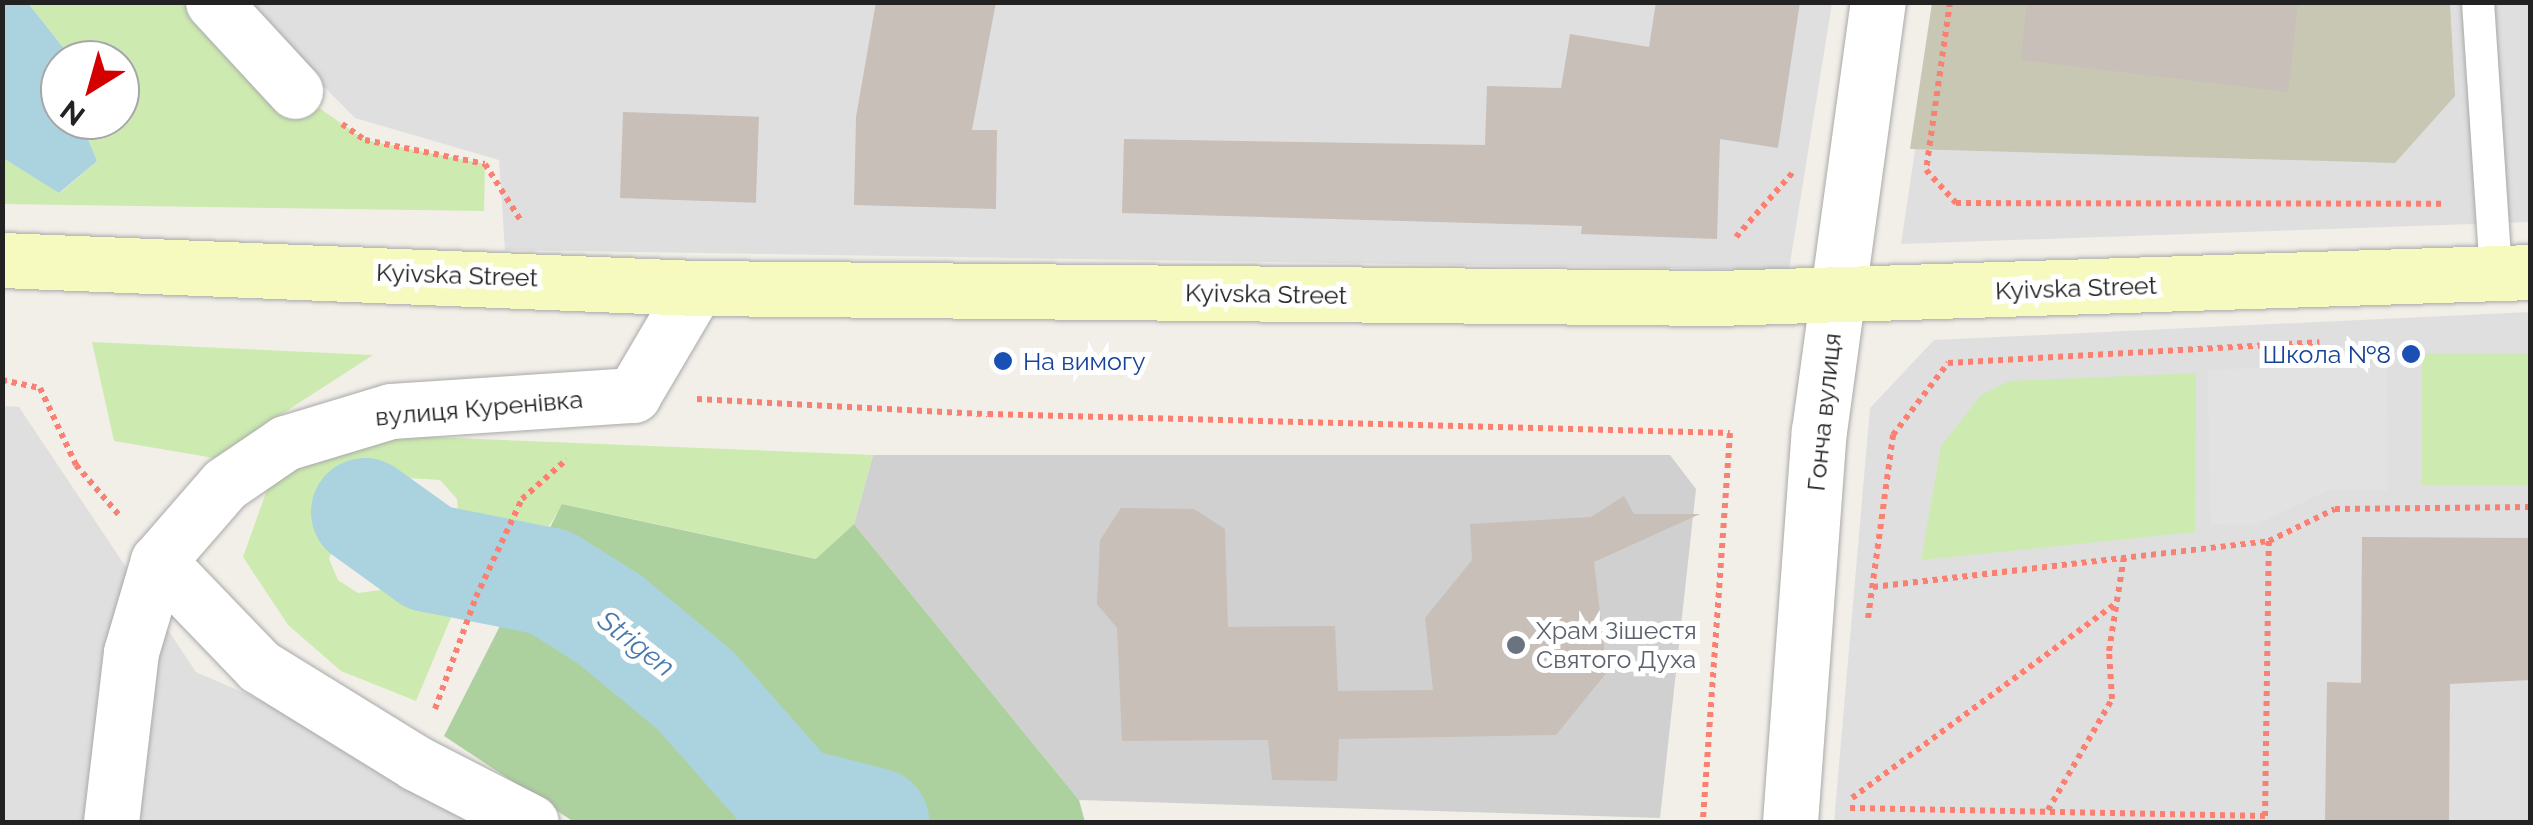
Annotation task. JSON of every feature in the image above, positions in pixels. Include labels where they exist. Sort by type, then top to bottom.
[{"type":"main road","name":"Kyivska Street","points":[[2,260],[526,277],[696,288],[1698,298],[2514,273]]},
{"type":"street","points":[[213,2],[296,91]]},
{"type":"street","name":"Гонча вулиця","points":[[1814,815],[1819,431],[1878,2]]},
{"type":"street","points":[[632,396],[696,288]]},
{"type":"street","name":"вулиця Куренівка","points":[[111,822],[131,652],[158,561],[225,484],[285,443],[391,411],[632,396]]},
{"type":"street","points":[[158,561],[259,666],[416,763],[530,822]]},
{"type":"lane","points":[[2478,2],[2492,204],[2514,273]]},
{"type":"path","points":[[1950,2],[1926,170],[1956,202],[2492,204]]},
{"type":"path","points":[[296,91],[365,140],[485,164],[521,221],[541,222]]},
{"type":"path","points":[[1732,242],[1796,168]]},
{"type":"path","points":[[1868,624],[1894,434],[1948,363],[2327,342]]},
{"type":"path","points":[[2,380],[40,388],[76,465]]},
{"type":"path","points":[[632,396],[988,414],[1730,433],[1703,822]]},
{"type":"path","points":[[416,763],[476,597],[522,499]]},
{"type":"path","points":[[1873,587],[2269,541],[2335,509],[2530,507]]},
{"type":"path","points":[[1814,815],[2048,810],[2265,816],[2269,541]]},
{"type":"path","points":[[2048,810],[2112,699],[2110,651],[2124,556]]},
{"type":"path","points":[[1814,815],[2118,602]]},
{"type":"path","points":[[1814,815],[1842,790]]},
{"type":"shaded area","points":[[241,3],[1832,3],[1789,270],[505,250],[499,160],[355,118]]},
{"type":"shaded area","points":[[1932,3],[2450,3],[2455,96],[2395,163],[1910,149]]},
{"type":"shaded area","points":[[1937,3],[2530,3],[2530,222],[1901,244]]},
{"type":"shaded area","points":[[2530,312],[2530,822],[1834,822],[1870,408],[1934,340]]},
{"type":"shaded area","points":[[2387,363],[2388,490],[2329,490],[2255,525],[2210,524],[2208,370]]},
{"type":"shaded area","points":[[3,406],[19,407],[196,672],[541,822],[3,822]]},
{"type":"shaded area","points":[[873,455],[1670,455],[1696,489],[1660,818],[1079,800],[854,524]]},
{"type":"green space","points":[[28,3],[213,3],[295,91],[365,140],[485,164],[484,211],[3,204],[3,158],[60,193],[97,161],[88,140],[140,140],[140,40],[57,40]]},
{"type":"green space","points":[[92,342],[373,355],[214,458],[114,441]]},
{"type":"green space","points":[[2422,353],[2530,353],[2530,485],[2422,485]]},
{"type":"green space","points":[[2196,373],[2195,532],[1921,560],[1941,446],[1981,395],[2009,381]]},
{"type":"green space","points":[[356,434],[873,455],[854,524],[817,559],[563,504],[518,575],[447,545],[459,526],[457,499],[440,480],[408,478],[338,534],[329,559],[338,580],[358,593],[388,589],[416,568],[460,596],[416,701],[341,671],[288,625],[243,557],[274,470]]},
{"type":"green space","points":[[562,504],[816,559],[854,524],[1079,800],[1085,822],[574,822],[444,736]]},
{"type":"water","points":[[3,2],[28,3],[57,40],[40,40],[40,140],[88,140],[97,161],[59,193],[3,158]]},
{"type":"building","points":[[876,2],[996,2],[972,130],[997,130],[996,209],[854,205],[856,117]]},
{"type":"building","points":[[1656,2],[1800,2],[1778,148],[1720,139],[1717,239],[1581,234],[1582,226],[1122,213],[1124,139],[1485,145],[1487,86],[1561,88],[1570,34],[1649,47]]},
{"type":"building","points":[[2027,2],[2298,2],[2288,92],[2021,60]]},
{"type":"building","points":[[623,112],[759,117],[756,203],[620,198]]},
{"type":"building","points":[[1624,496],[1634,514],[1700,514],[1594,562],[1607,672],[1556,735],[1339,739],[1337,781],[1272,780],[1268,740],[1122,741],[1117,628],[1097,604],[1100,540],[1121,508],[1194,509],[1225,529],[1228,627],[1335,626],[1338,691],[1433,690],[1425,618],[1472,560],[1470,524],[1591,517]]},
{"type":"building","points":[[2362,537],[2530,538],[2530,680],[2450,684],[2449,822],[2325,822],[2327,682],[2361,683]]},
{"type":"waterway","name":"Strigen","points":[[365,512],[429,558],[550,582],[609,619],[695,690],[793,801],[875,822]]},
{"type":"place","name":"Школа №8","points":[[2411,354]]},
{"type":"place","name":"На вимогу","points":[[1003,361]]},
{"type":"place","name":"Храм Зішестя Святого Духа","points":[[1516,645]]}]
